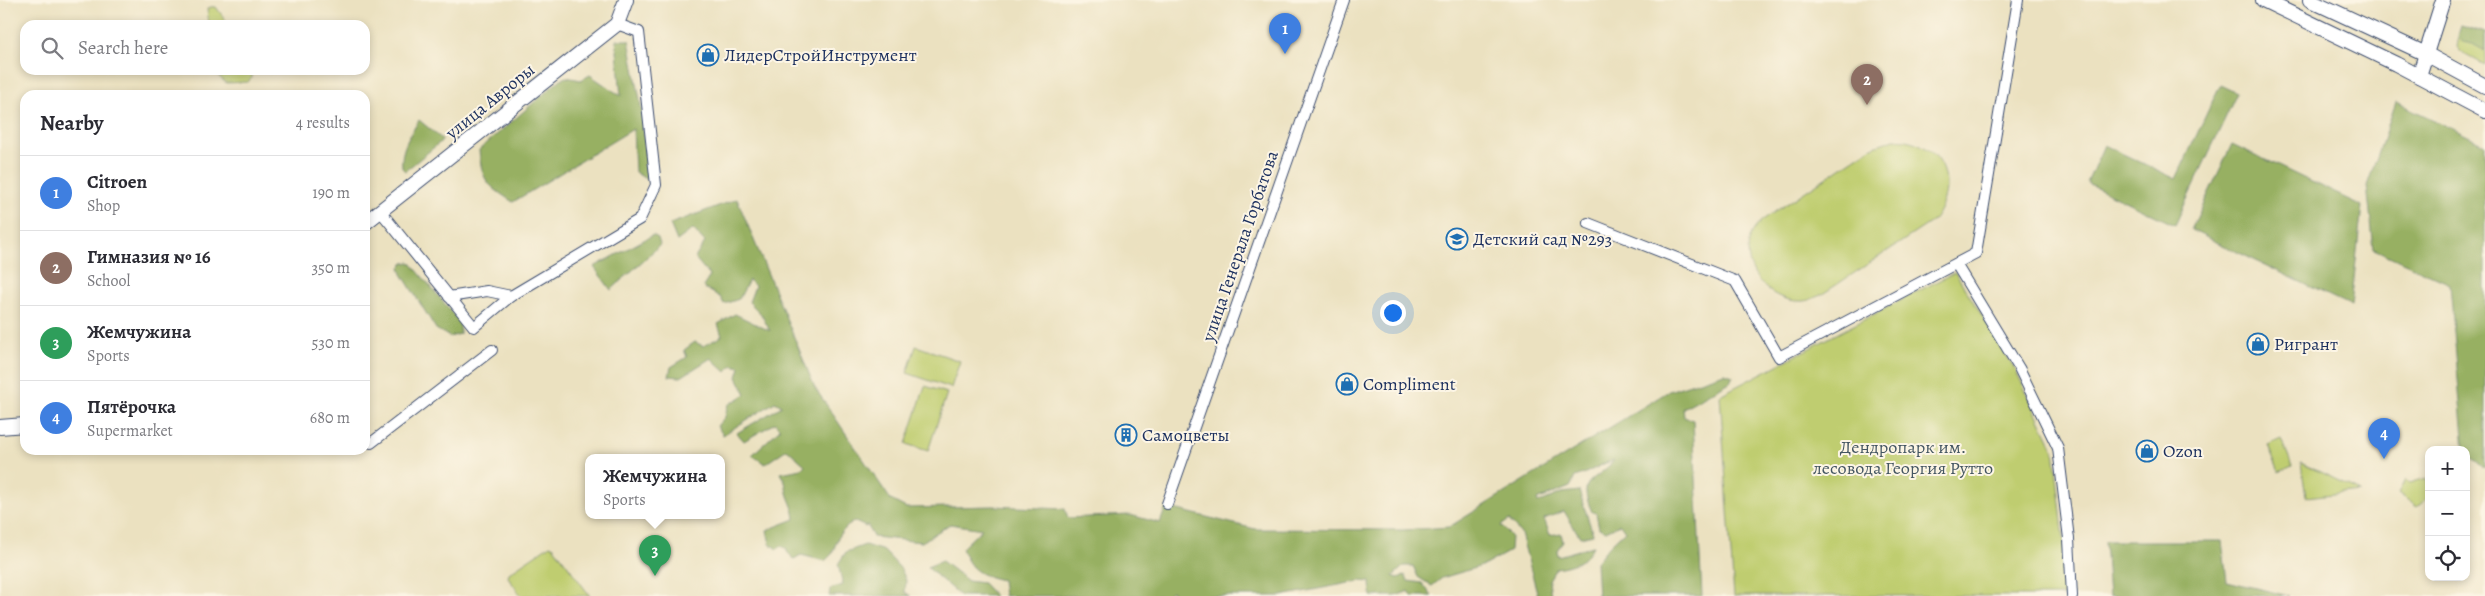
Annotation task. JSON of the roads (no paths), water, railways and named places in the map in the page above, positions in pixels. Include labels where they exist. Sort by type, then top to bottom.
[{"type":"main road","points":[[617,24],[626,0]]},
{"type":"main road","points":[[2263,0],[2420,76],[2485,111]]},
{"type":"main road","points":[[2310,0],[2426,54],[2485,86]]},
{"type":"main road","points":[[2420,76],[2443,0]]},
{"type":"main road","name":"улица Авроры","points":[[370,220],[617,24]]},
{"type":"main road","points":[[0,427],[20,425]]},
{"type":"street","name":"улица Генерала Горбатова","points":[[1167,504],[1344,0]]},
{"type":"street","points":[[1588,224],[1735,281],[1779,357],[1976,253],[2018,0]]},
{"type":"street","points":[[381,212],[474,327],[511,296],[640,219],[656,185],[639,32],[617,24]]},
{"type":"street","points":[[1956,264],[2020,368],[2058,448],[2069,539],[2072,596]]},
{"type":"street","points":[[449,297],[487,291],[511,296]]},
{"type":"street","points":[[371,443],[492,350]]},
{"type":"place","name":"Citroen","points":[[1285,54]]},
{"type":"place","name":"ЛидерСтройИнструмент","points":[[708,55]]},
{"type":"place","name":"Гимназия № 16","points":[[1867,105]]},
{"type":"place","name":"Детский сад №293","points":[[1457,239]]},
{"type":"place","name":"Ригрант","points":[[2258,344]]},
{"type":"place","name":"Compliment","points":[[1347,384]]},
{"type":"place","name":"Самоцветы","points":[[1126,435]]},
{"type":"place","name":"Ozon","points":[[2147,451]]},
{"type":"place","name":"Пятёрочка","points":[[2384,459]]},
{"type":"place","name":"Жемчужина","points":[[655,576]]},
{"type":"park label","name":"Дендропарк им. лесовода Георгия Рутто","points":[[1903,457]]}]
